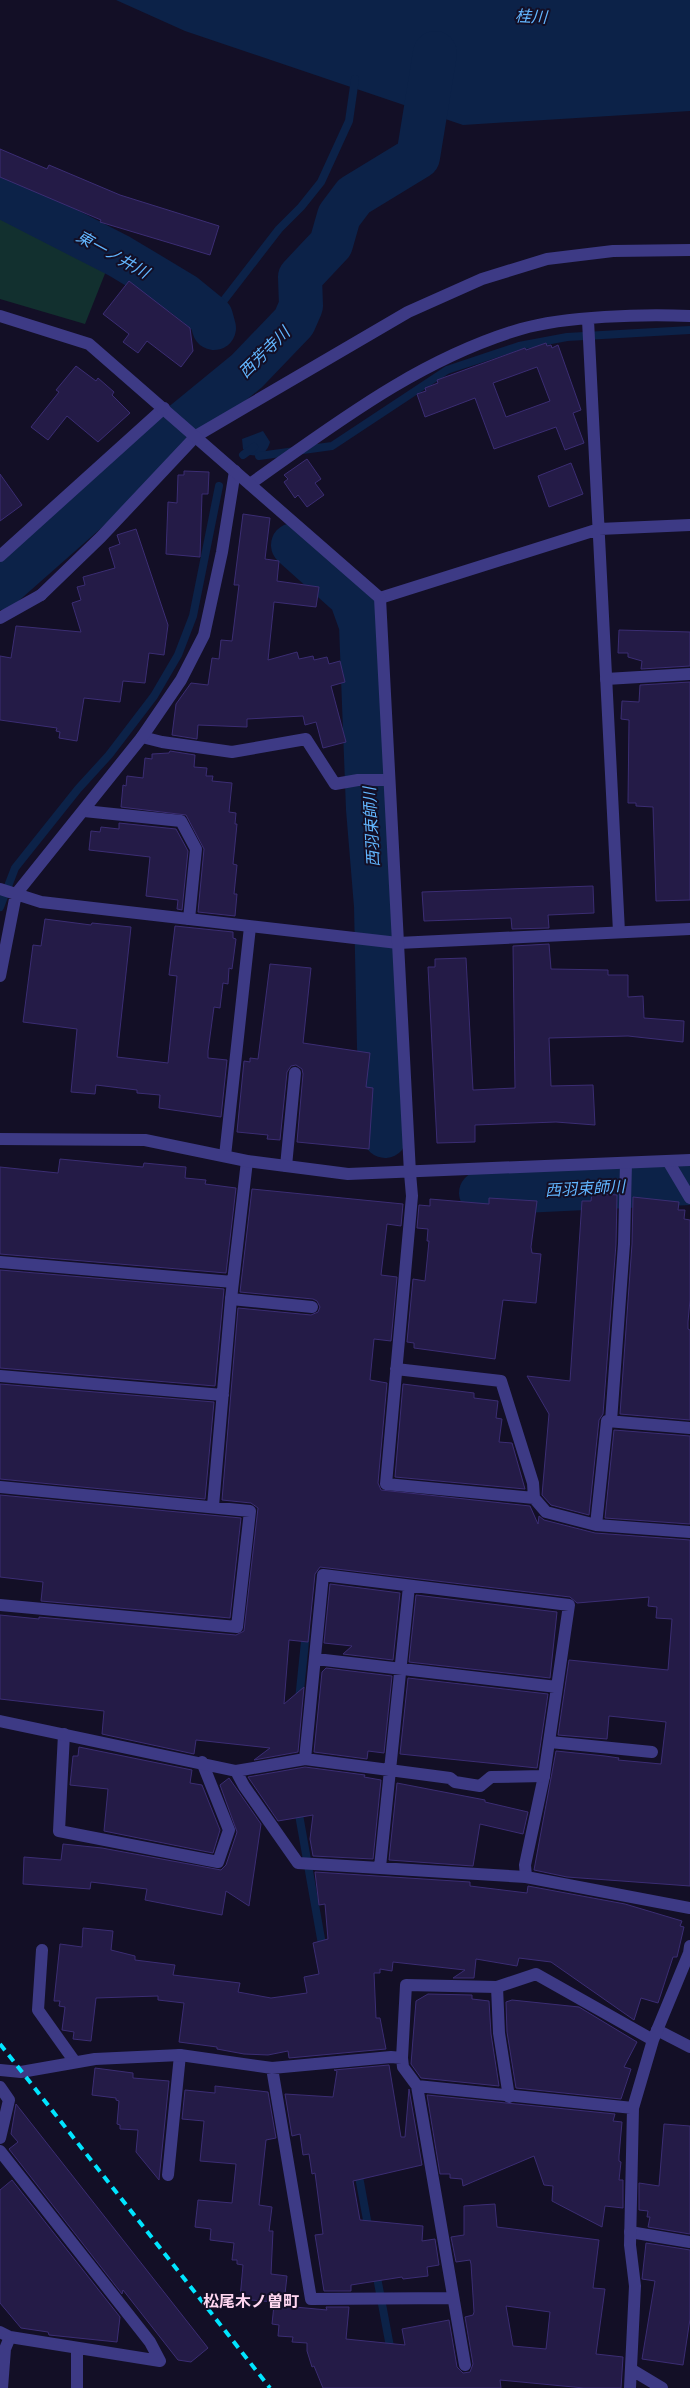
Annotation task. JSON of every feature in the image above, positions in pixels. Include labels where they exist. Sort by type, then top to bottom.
[{"type":"street","points":[[0,618],[41,595],[101,537],[196,436],[408,312],[482,278],[547,259],[614,251],[690,250]]},
{"type":"street","points":[[250,484],[349,414],[398,384],[443,360],[522,329],[588,320],[661,315],[690,316]]},
{"type":"street","points":[[0,316],[89,344],[380,598],[412,1196],[386,1484],[534,1498]]},
{"type":"street","points":[[588,320],[619,932]]},
{"type":"street","points":[[0,556],[164,408]]},
{"type":"street","points":[[0,976],[9,891],[84,811],[142,737],[181,680],[204,635],[222,552],[235,471]]},
{"type":"street","points":[[380,598],[599,529],[690,526]]},
{"type":"street","points":[[606,679],[690,674]]},
{"type":"street","points":[[142,737],[162,742],[232,752],[306,740],[335,784],[358,780],[389,780]]},
{"type":"street","points":[[84,811],[181,821],[196,849],[189,919]]},
{"type":"street","points":[[9,891],[41,902],[398,943],[690,929]]},
{"type":"street","points":[[225,1156],[250,927]]},
{"type":"street","points":[[286,1166],[294,1073]]},
{"type":"street","points":[[0,1139],[145,1140],[247,1161],[348,1174],[410,1173],[690,1160]]},
{"type":"street","points":[[213,1506],[231,1299],[247,1161]]},
{"type":"street","points":[[668,1161],[685,1189]]},
{"type":"street","points":[[611,1422],[626,1163]]},
{"type":"street","points":[[0,1262],[233,1282]]},
{"type":"street","points":[[231,1299],[312,1307]]},
{"type":"street","points":[[396,1369],[502,1381],[532,1483],[534,1498],[546,1512],[596,1525],[690,1532]]},
{"type":"street","points":[[0,1376],[223,1395]]},
{"type":"street","points":[[596,1525],[607,1421],[690,1428]]},
{"type":"street","points":[[0,1487],[250,1511],[237,1627],[0,1605]]},
{"type":"street","points":[[304,1759],[316,1659],[323,1575],[569,1605],[550,1742],[525,1865],[526,1877]]},
{"type":"street","points":[[380,1867],[409,1586]]},
{"type":"street","points":[[316,1659],[402,1667],[557,1687]]},
{"type":"street","points":[[0,1721],[202,1762],[236,1771],[304,1759],[450,1778],[455,1782],[480,1786],[491,1777],[544,1776]]},
{"type":"street","points":[[64,1734],[59,1831],[218,1862],[229,1830],[202,1762]]},
{"type":"street","points":[[550,1742],[652,1752]]},
{"type":"street","points":[[236,1771],[244,1786],[298,1863],[526,1877],[690,1908]]},
{"type":"street","points":[[630,2388],[635,2286],[630,2232],[633,2108],[655,2035],[689,1953],[690,1946]]},
{"type":"street","points":[[42,1950],[38,2010],[75,2062]]},
{"type":"street","points":[[465,2365],[417,2086],[403,2067],[406,1985],[497,1987],[536,1974],[655,2035],[690,2047]]},
{"type":"street","points":[[497,1987],[499,2033],[509,2097]]},
{"type":"street","points":[[168,2175],[180,2055]]},
{"type":"street","points":[[0,2070],[21,2072],[95,2059],[180,2055],[272,2068],[391,2057],[402,2058]]},
{"type":"street","points":[[272,2068],[311,2299],[452,2298]]},
{"type":"street","points":[[0,2086],[8,2100],[0,2138]]},
{"type":"street","points":[[417,2086],[509,2097],[633,2108]]},
{"type":"street","points":[[0,2151],[150,2342],[160,2361],[5,2334],[2,2388]]},
{"type":"street","points":[[630,2232],[690,2242]]},
{"type":"street","points":[[77,2348],[77,2388]]},
{"type":"street","points":[[632,2370],[662,2388]]},
{"type":"green space","points":[[0,208],[108,266],[85,324],[0,299]]},
{"type":"water","name":"桂川","points":[[116,0],[690,0],[690,111],[463,125],[185,31]]},
{"type":"water","points":[[263,431],[270,442],[267,449],[260,455],[250,455],[243,449],[242,439]]},
{"type":"building","points":[[0,149],[47,169],[49,165],[120,195],[219,226],[210,255],[100,222],[101,220],[0,177]]},
{"type":"building","points":[[129,281],[190,328],[193,351],[181,367],[147,341],[138,353],[123,342],[129,334],[103,314]]},
{"type":"building","points":[[546,343],[547,346],[551,345],[552,348],[558,345],[581,410],[573,413],[584,443],[565,450],[556,427],[494,449],[475,398],[425,417],[417,394],[426,391],[425,388],[438,383],[437,380],[525,348],[526,350]],"holes":[[[537,367],[550,401],[506,417],[493,383]]]},
{"type":"building","points":[[76,366],[96,381],[98,378],[114,392],[112,395],[130,413],[98,442],[67,416],[48,440],[31,427],[59,392],[56,390]]},
{"type":"building","points":[[307,459],[321,479],[315,483],[324,495],[307,507],[298,495],[295,498],[284,482],[288,479],[284,475]]},
{"type":"building","points":[[571,463],[583,494],[549,507],[538,476]]},
{"type":"building","points":[[184,471],[209,472],[208,494],[202,494],[200,557],[166,554],[168,502],[177,503],[178,475],[184,475]]},
{"type":"building","points":[[0,474],[22,505],[0,521]]},
{"type":"building","points":[[243,514],[270,518],[265,559],[279,561],[277,581],[319,587],[316,607],[274,602],[268,660],[297,652],[299,659],[313,656],[314,660],[327,657],[329,664],[340,661],[345,682],[331,686],[346,742],[323,748],[316,722],[305,725],[303,716],[247,719],[247,727],[198,725],[197,739],[172,735],[176,704],[191,683],[208,685],[212,658],[219,659],[221,640],[232,641],[239,585],[234,585]]},
{"type":"building","points":[[136,529],[168,625],[164,655],[149,653],[145,683],[123,681],[120,702],[84,698],[77,741],[59,738],[60,732],[56,731],[57,728],[0,720],[0,656],[11,658],[16,626],[81,632],[72,603],[81,600],[77,587],[85,585],[83,577],[115,568],[109,548],[120,544],[117,535]]},
{"type":"building","points":[[619,630],[690,632],[690,666],[641,669],[642,661],[628,657],[628,653],[618,653]]},
{"type":"building","points":[[690,682],[690,900],[656,901],[653,807],[636,806],[636,803],[628,803],[629,720],[621,719],[622,701],[639,702],[640,685]]},
{"type":"building","points":[[170,751],[195,755],[194,767],[207,768],[206,776],[213,776],[212,781],[232,783],[229,812],[236,813],[235,824],[237,824],[233,864],[237,865],[234,894],[237,894],[235,916],[198,912],[204,849],[186,815],[121,807],[123,785],[126,786],[127,776],[143,778],[145,758],[152,759],[152,754],[169,753]]},
{"type":"building","points":[[119,823],[176,829],[188,851],[182,910],[177,909],[178,900],[146,896],[150,857],[89,850],[91,831],[100,832],[101,827],[119,829]]},
{"type":"building","points":[[593,886],[594,913],[548,915],[549,928],[512,929],[511,918],[424,921],[422,892]]},
{"type":"building","points":[[45,919],[91,925],[92,923],[131,927],[117,1057],[168,1063],[177,976],[169,975],[175,926],[233,932],[233,938],[236,939],[232,969],[229,968],[228,984],[223,983],[220,1008],[214,1007],[208,1051],[208,1058],[227,1060],[221,1117],[159,1108],[160,1095],[137,1093],[137,1090],[96,1085],[95,1094],[71,1092],[77,1029],[23,1022],[33,945],[41,946]]},
{"type":"building","points":[[549,944],[551,969],[608,970],[608,975],[628,975],[628,997],[643,996],[644,1018],[684,1021],[683,1042],[628,1036],[549,1038],[551,1086],[593,1085],[595,1125],[556,1122],[475,1125],[475,1142],[437,1143],[428,967],[435,967],[435,959],[466,958],[473,1090],[515,1088],[513,946]]},
{"type":"building","points":[[270,964],[311,968],[303,1043],[370,1053],[366,1087],[373,1088],[369,1149],[297,1142],[303,1074],[302,1069],[296,1065],[291,1066],[287,1072],[280,1140],[267,1139],[268,1135],[237,1132],[244,1061],[250,1062],[250,1058],[258,1059]]},
{"type":"building","points":[[60,1159],[143,1167],[144,1163],[186,1167],[185,1178],[206,1180],[205,1184],[236,1188],[226,1273],[0,1254],[0,1167],[58,1173]]},
{"type":"building","points":[[252,1189],[403,1204],[401,1226],[387,1224],[381,1275],[397,1277],[391,1341],[374,1339],[370,1380],[387,1383],[378,1483],[381,1490],[530,1506],[538,1524],[539,1516],[544,1520],[595,1533],[690,1540],[690,1886],[567,1877],[534,1870],[556,1751],[661,1764],[666,1722],[609,1716],[607,1739],[558,1735],[569,1660],[668,1670],[672,1619],[656,1618],[657,1607],[648,1606],[649,1597],[577,1603],[570,1597],[320,1567],[315,1574],[308,1642],[289,1640],[284,1704],[304,1687],[298,1752],[254,1760],[270,1748],[196,1740],[194,1754],[102,1734],[104,1711],[0,1699],[0,1615],[236,1635],[244,1631],[258,1508],[251,1503],[222,1500],[238,1308],[311,1315],[318,1312],[320,1307],[317,1301],[313,1299],[240,1292]]},
{"type":"building","points":[[592,1193],[617,1195],[616,1244],[603,1414],[599,1420],[589,1515],[551,1505],[542,1495],[549,1414],[527,1376],[570,1381],[582,1201],[591,1201]]},
{"type":"building","points":[[633,1197],[679,1202],[678,1210],[685,1210],[684,1219],[690,1220],[688,1329],[690,1330],[690,1420],[620,1414],[632,1244]]},
{"type":"building","points":[[489,1198],[537,1201],[531,1247],[532,1253],[541,1254],[536,1303],[503,1300],[495,1359],[414,1348],[414,1343],[407,1342],[413,1279],[425,1281],[429,1241],[427,1241],[428,1229],[417,1228],[419,1205],[430,1206],[430,1199],[489,1204]]},
{"type":"building","points":[[0,1270],[224,1289],[215,1386],[0,1368]]},
{"type":"building","points":[[0,1384],[214,1402],[205,1499],[0,1479]]},
{"type":"building","points":[[403,1384],[474,1393],[474,1398],[498,1401],[496,1418],[502,1419],[499,1442],[512,1443],[525,1489],[395,1477]]},
{"type":"building","points":[[614,1430],[690,1436],[690,1524],[605,1518]]},
{"type":"building","points":[[0,1495],[241,1518],[230,1618],[41,1601],[43,1582],[0,1577]]},
{"type":"building","points":[[330,1584],[400,1593],[393,1660],[343,1654],[352,1646],[324,1643]]},
{"type":"building","points":[[416,1595],[557,1612],[550,1678],[409,1662]]},
{"type":"building","points":[[326,1668],[392,1676],[384,1753],[368,1751],[367,1759],[314,1752],[322,1672]]},
{"type":"building","points":[[408,1678],[548,1694],[537,1768],[400,1754]]},
{"type":"building","points":[[79,1747],[192,1770],[190,1783],[202,1785],[220,1830],[213,1853],[104,1831],[108,1789],[70,1785],[73,1756],[78,1756]]},
{"type":"building","points":[[305,1767],[365,1775],[364,1777],[381,1780],[373,1859],[313,1856],[310,1839],[313,1815],[278,1821],[248,1777]]},
{"type":"building","points":[[229,1778],[261,1824],[249,1906],[226,1891],[222,1915],[145,1900],[147,1889],[91,1882],[90,1889],[23,1884],[24,1857],[61,1860],[63,1844],[102,1848],[221,1870],[226,1865],[237,1832],[220,1785]]},
{"type":"building","points":[[397,1783],[485,1800],[485,1802],[528,1812],[523,1834],[480,1824],[473,1866],[389,1860]]},
{"type":"building","points":[[315,1872],[470,1882],[470,1886],[527,1893],[528,1886],[625,1904],[682,1921],[680,1926],[684,1927],[677,1957],[673,1957],[658,2003],[641,1998],[634,2020],[551,1962],[519,1958],[517,1966],[476,1959],[474,1978],[453,1978],[465,1970],[393,1962],[392,1971],[380,1969],[380,1973],[374,1973],[376,2018],[380,2018],[386,2049],[289,2058],[288,2051],[268,2055],[244,2054],[217,2049],[217,2047],[179,2042],[184,2003],[158,2000],[158,1996],[96,1998],[91,2041],[73,2039],[74,2032],[62,2030],[65,2007],[59,2006],[60,2001],[54,2001],[60,1944],[82,1947],[83,1928],[113,1931],[111,1950],[135,1956],[135,1960],[175,1965],[173,1975],[240,1983],[238,1992],[271,1998],[307,1993],[304,1977],[319,1974],[313,1943],[328,1939],[325,1904],[319,1905]]},
{"type":"building","points":[[428,1994],[472,1995],[472,1999],[489,2001],[491,2034],[499,2086],[421,2078],[411,2064],[416,2001]]},
{"type":"building","points":[[512,2000],[579,2007],[637,2042],[624,2067],[631,2069],[621,2099],[516,2088],[507,2032],[506,2002]]},
{"type":"building","points":[[389,2065],[401,2137],[405,2137],[409,2089],[422,2165],[353,2181],[360,2220],[423,2226],[422,2241],[435,2239],[439,2265],[427,2267],[428,2276],[403,2279],[402,2277],[351,2285],[351,2291],[324,2291],[315,2235],[323,2234],[315,2173],[312,2174],[309,2154],[303,2155],[300,2134],[292,2136],[285,2094],[333,2097],[337,2071],[334,2070]]},
{"type":"building","points":[[95,2068],[133,2073],[133,2078],[169,2081],[159,2180],[136,2152],[138,2130],[120,2129],[120,2125],[117,2124],[119,2101],[116,2098],[92,2095]]},
{"type":"building","points":[[215,2086],[268,2092],[276,2138],[266,2140],[259,2205],[272,2207],[269,2231],[273,2231],[271,2274],[287,2276],[284,2303],[240,2299],[243,2265],[237,2264],[237,2260],[232,2260],[234,2243],[210,2240],[211,2229],[195,2227],[198,2200],[232,2203],[236,2164],[200,2161],[204,2121],[182,2119],[185,2090],[215,2093]]},
{"type":"building","points":[[427,2095],[615,2114],[613,2121],[622,2122],[619,2180],[623,2180],[623,2208],[605,2206],[602,2227],[552,2201],[553,2186],[544,2185],[534,2156],[463,2186],[462,2179],[450,2178],[450,2174],[440,2174]]},
{"type":"building","points":[[16,2104],[208,2348],[191,2362],[178,2360],[123,2290],[122,2294],[9,2149],[18,2142],[11,2134]]},
{"type":"building","points":[[664,2124],[690,2126],[690,2234],[648,2227],[650,2217],[647,2217],[648,2211],[639,2210],[639,2183],[659,2186]]},
{"type":"building","points":[[12,2180],[120,2317],[117,2342],[49,2335],[48,2332],[21,2328],[0,2303],[0,2190]]},
{"type":"building","points":[[495,2204],[497,2227],[599,2240],[593,2288],[605,2289],[596,2354],[623,2357],[621,2388],[584,2388],[500,2380],[501,2388],[323,2388],[314,2366],[312,2367],[307,2351],[307,2343],[292,2342],[293,2337],[278,2336],[279,2325],[272,2324],[274,2305],[327,2310],[326,2307],[349,2307],[346,2339],[405,2345],[402,2329],[449,2320],[457,2367],[463,2373],[470,2372],[473,2364],[465,2317],[473,2315],[474,2312],[471,2264],[470,2260],[456,2262],[451,2237],[464,2235],[464,2206]],"holes":[[[506,2306],[550,2312],[546,2349],[513,2346]]]},
{"type":"building","points":[[646,2243],[690,2250],[690,2319],[683,2365],[642,2359],[655,2281],[642,2279]]},
{"type":"waterway","name":"西芳寺川","points":[[0,588],[85,513],[153,448],[247,371],[294,322],[301,306],[300,277],[331,244],[339,216],[354,196],[418,157],[435,53]]},
{"type":"waterway","points":[[211,317],[279,229],[301,207],[321,182],[349,121],[355,79]]},
{"type":"waterway","name":"東一ノ井川","points":[[0,195],[119,256],[184,295],[211,317],[214,328]]},
{"type":"waterway","points":[[259,456],[332,446],[447,370],[519,346],[567,337],[690,330]]},
{"type":"waterway","points":[[243,455],[254,447]]},
{"type":"waterway","points":[[0,907],[15,868],[78,789],[109,755],[154,696],[178,655],[193,616],[219,486]]},
{"type":"waterway","name":"西羽束師川","points":[[293,545],[351,597],[361,625],[368,809],[376,906],[379,1047],[385,1136]]},
{"type":"waterway","name":"西羽束師川","points":[[481,1193],[690,1183]]},
{"type":"waterway","points":[[299,1700],[306,1632]]},
{"type":"waterway","points":[[298,1809],[323,1950]]},
{"type":"waterway","points":[[358,2171],[369,2231]]},
{"type":"waterway","points":[[376,2272],[391,2352]]},
{"type":"railway","points":[[0,2044],[270,2388]]},
{"type":"district","name":"松尾木ノ曽町","points":[[251,2301]]}]
